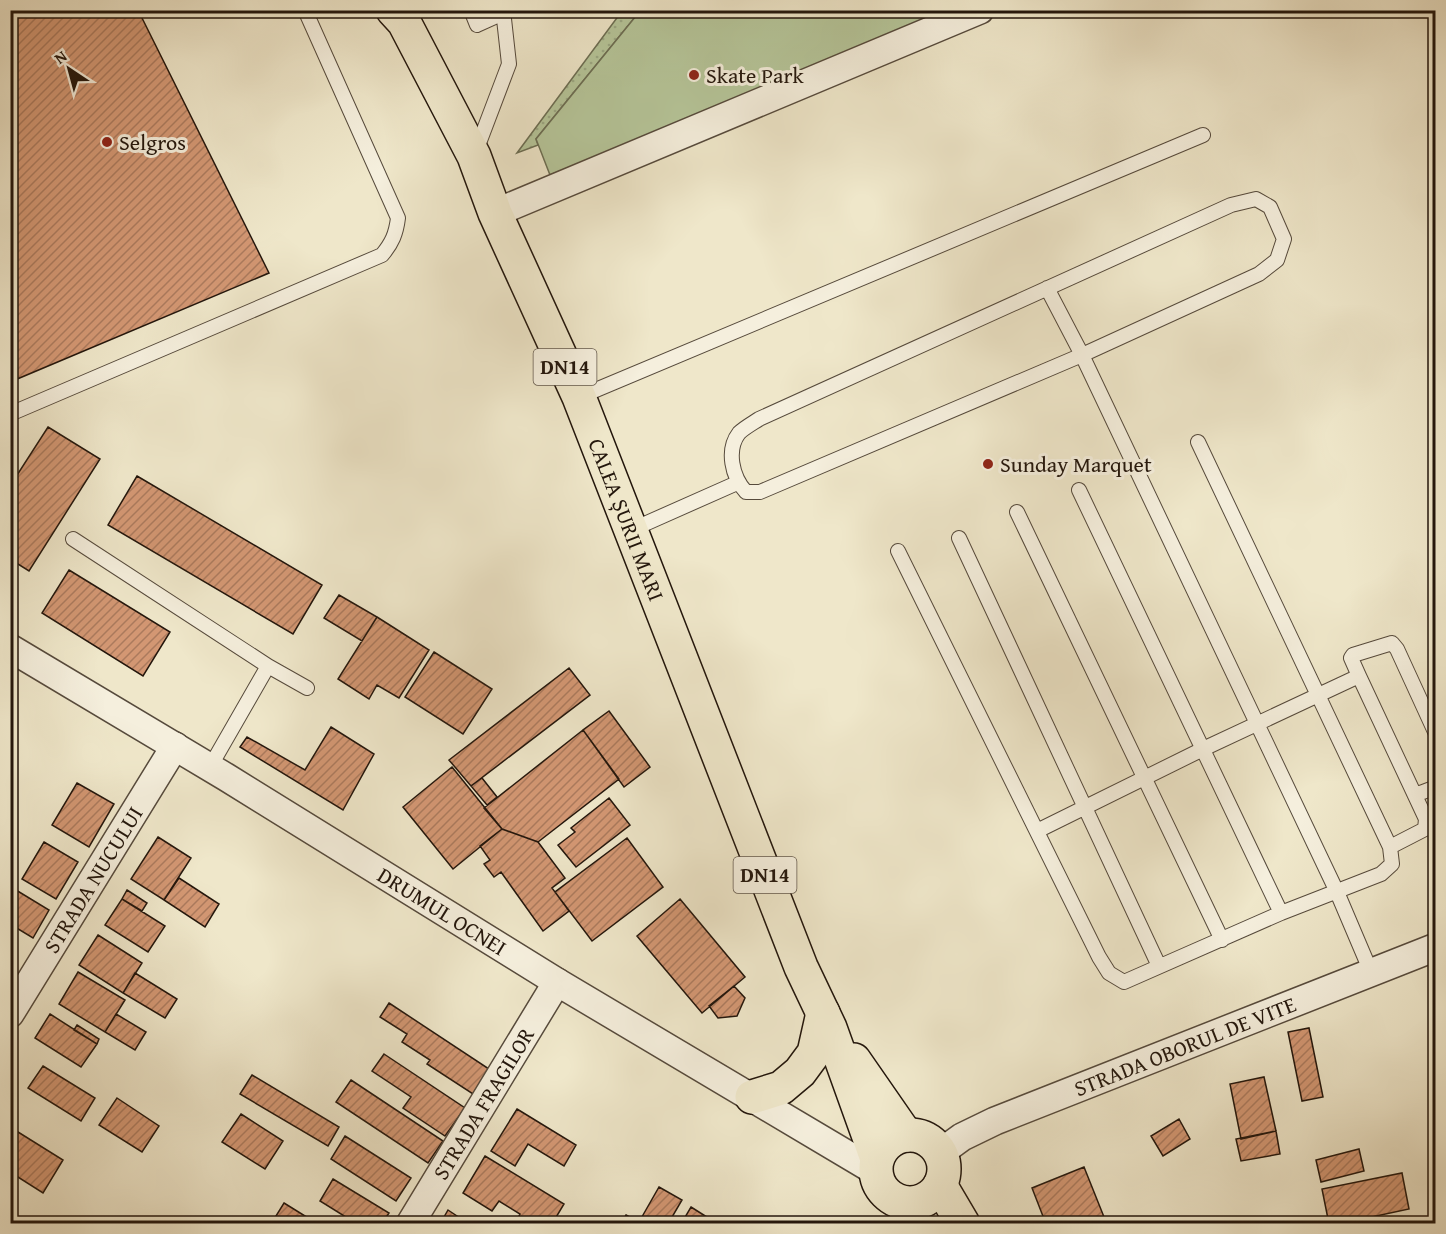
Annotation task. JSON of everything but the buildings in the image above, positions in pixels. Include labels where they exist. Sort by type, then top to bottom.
[{"type":"main road","name":"CALEA ȘURII MARI","points":[[401,14],[474,156],[495,213],[579,397],[801,968],[827,1020],[882,1189],[914,1213],[940,1185]]},
{"type":"main road","name":"CALEA ȘURII MARI","points":[[827,1020],[906,1135]]},
{"type":"main road","points":[[752,1097],[781,1088],[800,1072],[814,1053],[827,1020]]},
{"type":"main road","points":[[876,1165],[888,1143],[896,1137],[916,1136],[934,1144],[943,1163],[940,1185],[963,1224]]},
{"type":"street","points":[[495,213],[980,10]]},
{"type":"street","name":"DRUMUL OCNEI","points":[[10,648],[210,767],[557,982],[752,1097],[876,1165]]},
{"type":"street","name":"STRADA NUCULUI","points":[[10,1014],[175,746]]},
{"type":"street","name":"STRADA OBORUL DE VITE","points":[[940,1153],[962,1137],[995,1121],[1436,946]]},
{"type":"street","name":"STRADA FRAGILOR","points":[[410,1224],[557,982]]},
{"type":"lane","points":[[10,414],[382,255],[391,245],[399,218],[305,10]]},
{"type":"lane","points":[[471,10],[477,25],[489,15],[506,11],[509,64],[474,156]]},
{"type":"lane","points":[[579,397],[1203,135]]},
{"type":"lane","points":[[1256,199],[1270,207],[1284,239],[1277,260],[1259,274],[1082,354],[760,492],[746,492],[737,483],[731,451],[740,433],[759,419],[1231,205],[1256,199]]},
{"type":"lane","points":[[1047,288],[1082,354],[1337,892],[1371,972]]},
{"type":"lane","points":[[898,551],[1099,957],[1109,973],[1124,982],[1281,914],[1381,874],[1392,864],[1390,847],[1198,442]]},
{"type":"lane","points":[[631,530],[737,483]]},
{"type":"lane","points":[[1079,490],[1281,914]]},
{"type":"lane","points":[[1017,512],[1222,940]]},
{"type":"lane","points":[[73,538],[268,666],[307,688]]},
{"type":"lane","points":[[959,538],[1160,966]]},
{"type":"lane","points":[[1390,847],[1425,829],[1426,819],[1359,676],[1351,658],[1353,655],[1392,643],[1397,649],[1436,734]]},
{"type":"lane","points":[[210,767],[268,666]]},
{"type":"lane","points":[[1037,831],[1203,748],[1359,676]]},
{"type":"lane","points":[[1415,795],[1436,787]]},
{"type":"green space","points":[[622,11],[640,11],[536,139],[538,145],[517,153]]},
{"type":"green space","name":"Skate Park","points":[[640,11],[959,11],[550,175],[536,139]]},
{"type":"place","name":"Skate Park","points":[[694,75]]},
{"type":"place","name":"Selgros","points":[[107,142]]},
{"type":"place","name":"Sunday Marquet","points":[[988,464]]}]
